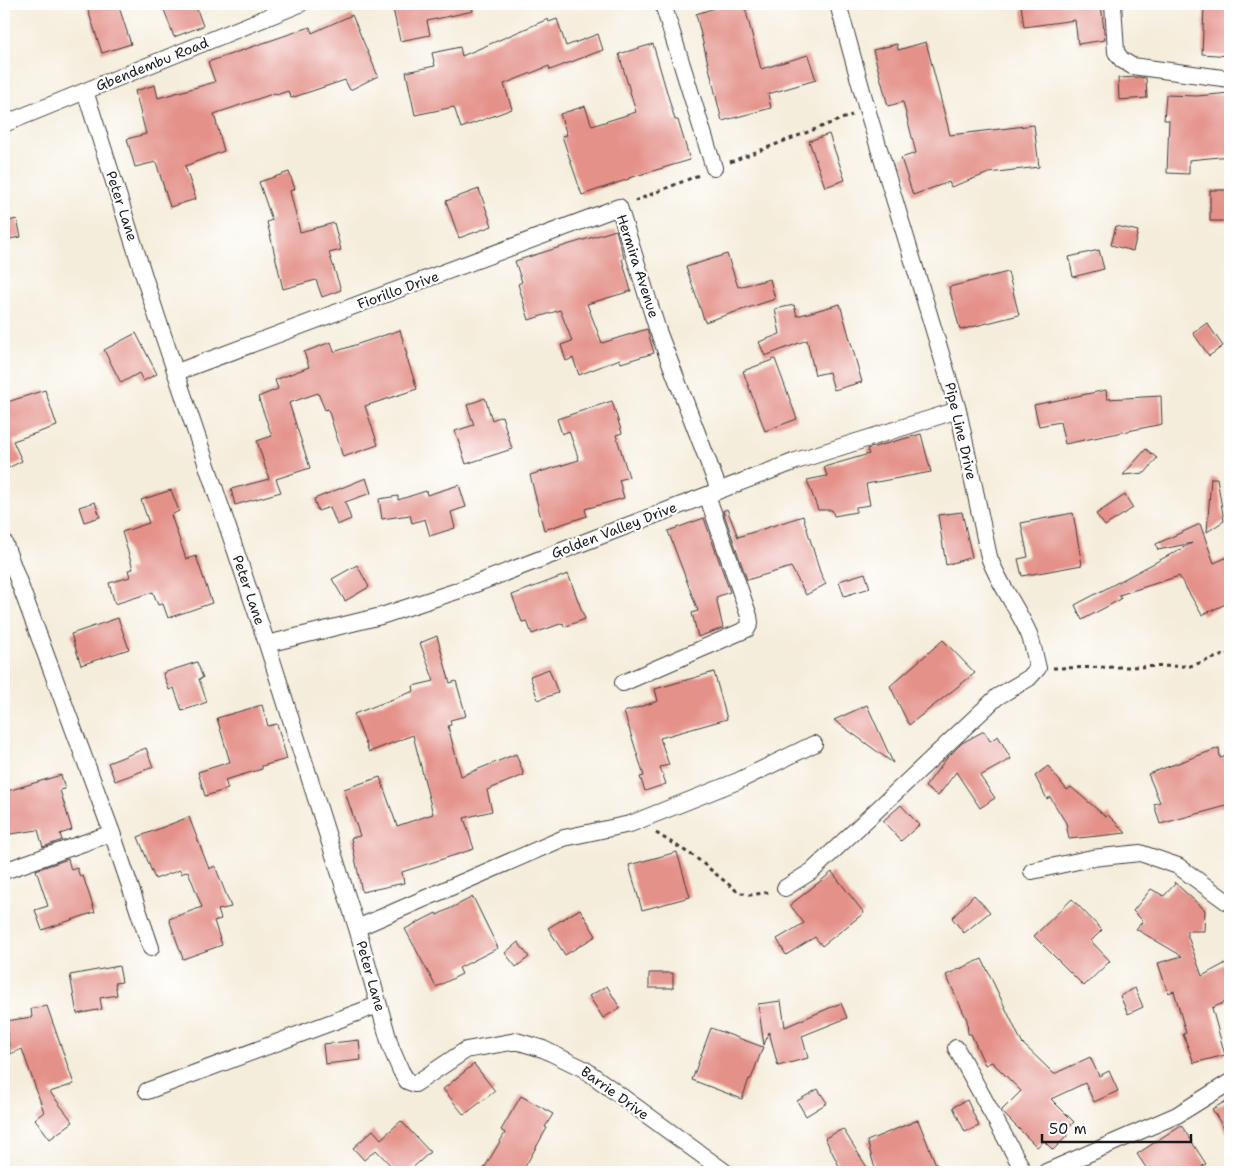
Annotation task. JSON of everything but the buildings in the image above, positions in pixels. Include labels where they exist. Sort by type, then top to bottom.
[{"type":"street","name":"Gbendembu Road","points":[[4,124],[300,4]]},
{"type":"street","points":[[663,4],[714,168]]},
{"type":"street","name":"Pipe Line Drive","points":[[838,4],[867,109],[958,410],[989,557],[996,577],[1016,608],[1030,635],[1038,668]]},
{"type":"street","points":[[1113,4],[1116,52],[1122,60],[1132,66],[1230,79]]},
{"type":"street","name":"Peter Lane","points":[[85,92],[157,317],[267,644],[357,928],[391,1048],[407,1082],[415,1084]]},
{"type":"street","name":"Fiorillo Drive","points":[[177,372],[619,207]]},
{"type":"street","name":"Hermira Avenue","points":[[619,207],[658,331],[713,492],[750,623],[747,629],[623,683]]},
{"type":"street","name":"Golden Valley Drive","points":[[267,644],[381,616],[456,591],[796,461],[958,410]]},
{"type":"street","points":[[4,542],[112,833],[150,948]]},
{"type":"street","points":[[785,888],[812,871],[997,698],[1029,678],[1038,668]]},
{"type":"street","points":[[357,928],[564,838],[630,824],[738,781],[814,744]]},
{"type":"street","points":[[4,871],[112,833]]},
{"type":"street","points":[[1032,870],[1092,858],[1140,853],[1178,866],[1230,904]]},
{"type":"street","points":[[147,1091],[378,1006]]},
{"type":"street","name":"Barrie Drive","points":[[415,1084],[466,1050],[516,1041],[543,1049],[584,1069],[725,1172]]},
{"type":"street","points":[[956,1048],[1024,1172]]},
{"type":"street","points":[[1046,1172],[1177,1115],[1230,1082]]},
{"type":"path","name":"Hermira Avenue","points":[[619,207],[867,109]]},
{"type":"path","points":[[1038,668],[1190,666],[1230,653]]},
{"type":"path","points":[[630,824],[660,834],[695,857],[738,892],[750,895],[785,888]]}]
